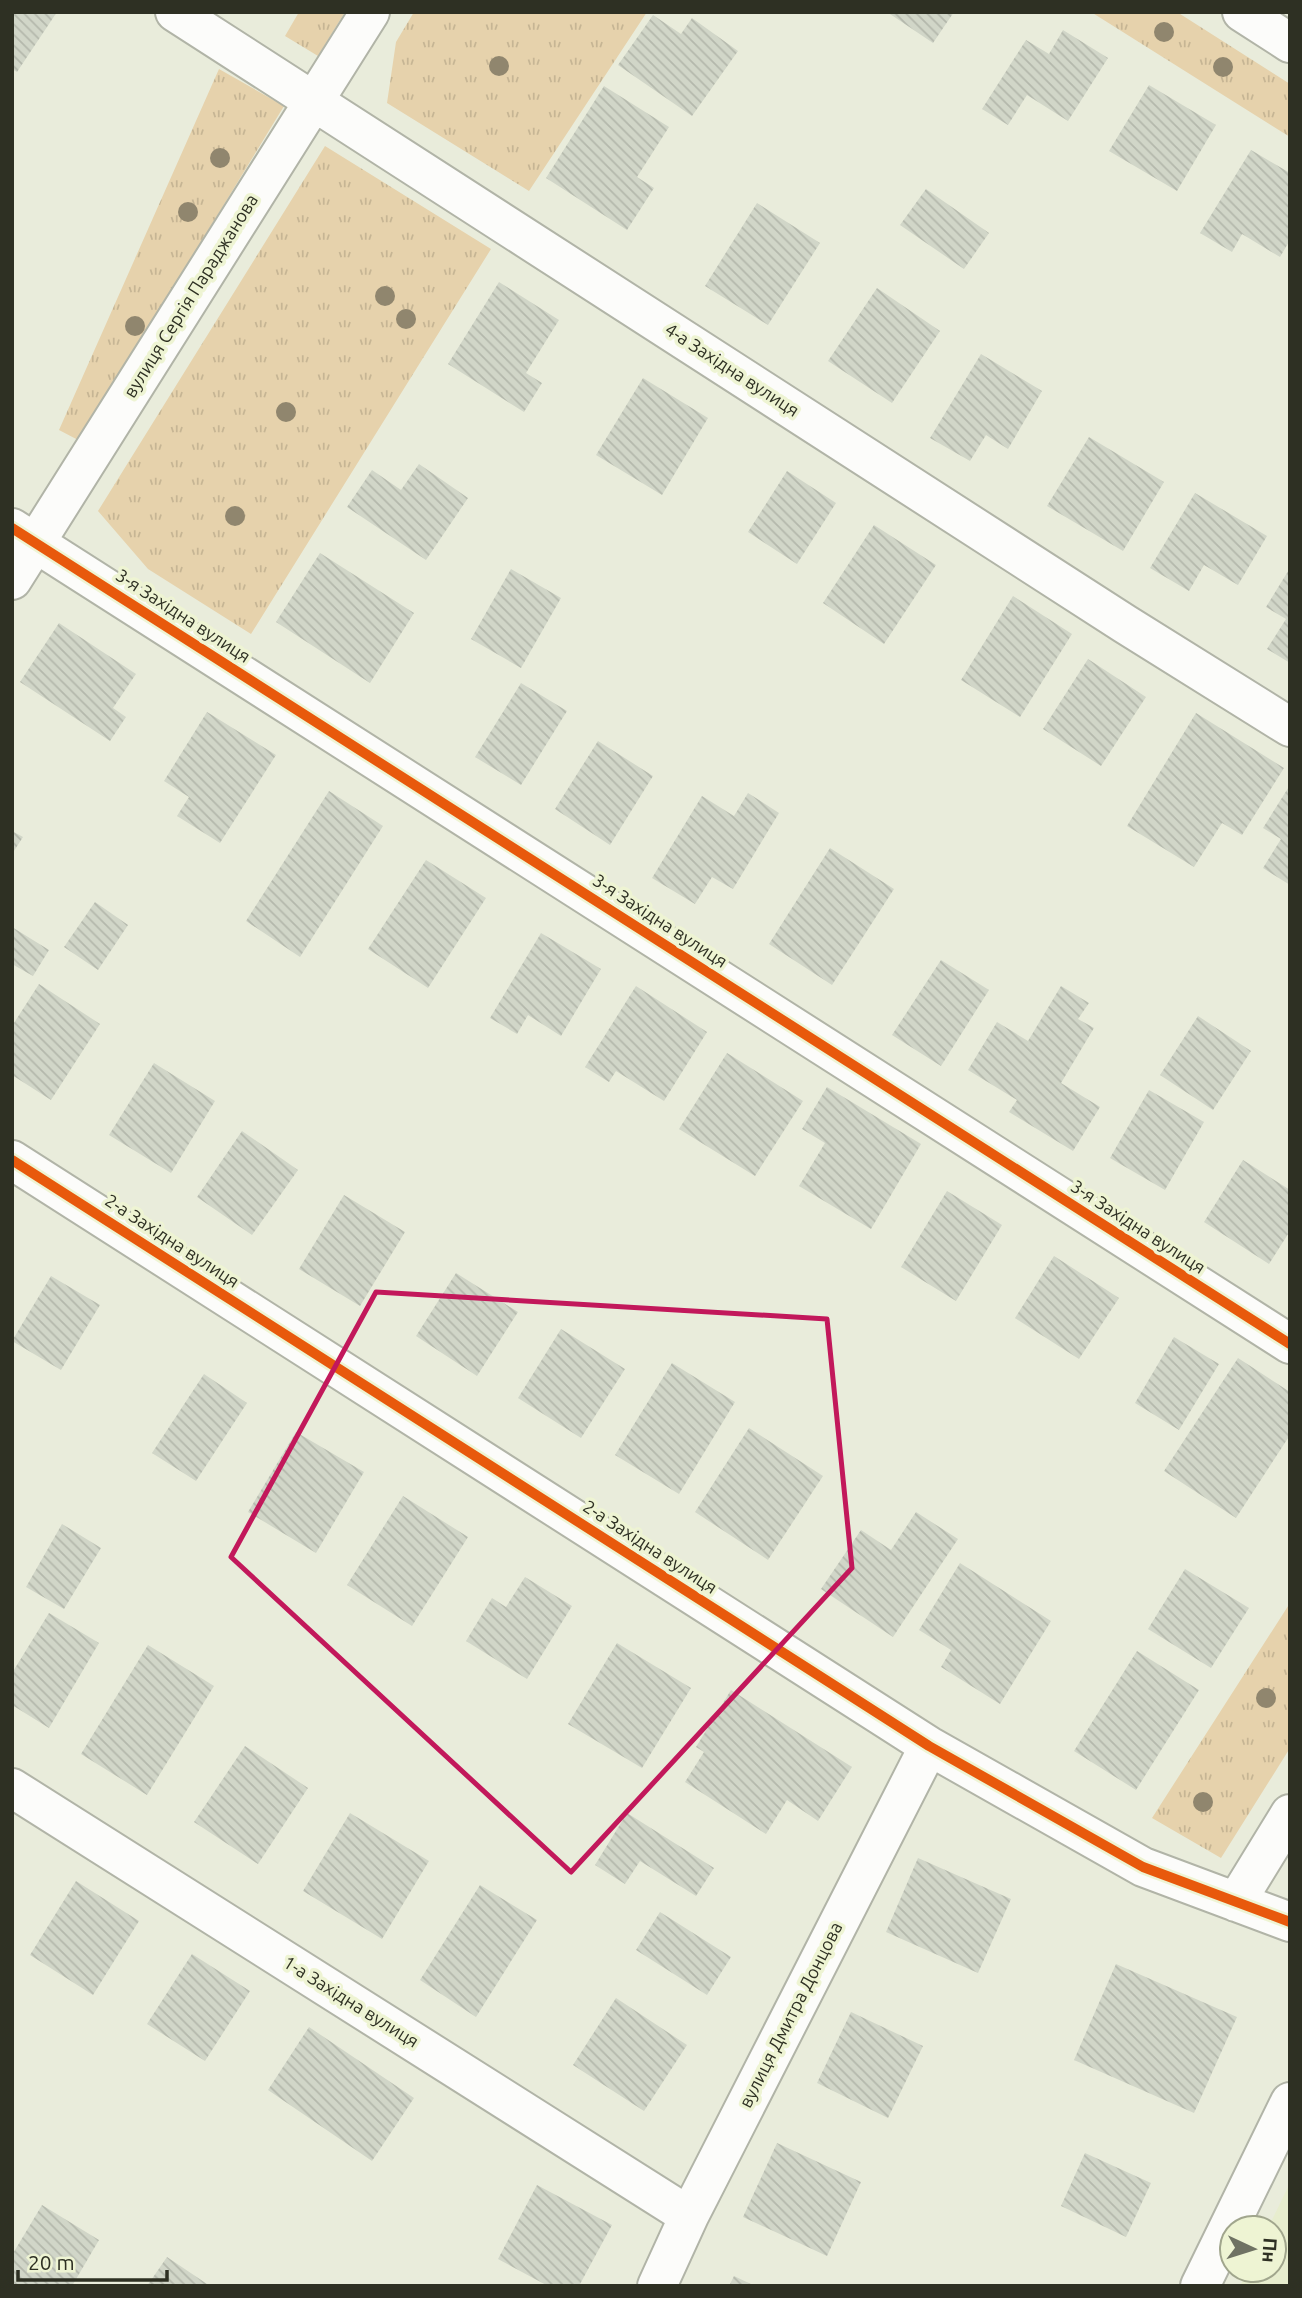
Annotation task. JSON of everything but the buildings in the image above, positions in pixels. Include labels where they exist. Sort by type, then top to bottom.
[{"type":"street","name":"4-а Західна вулиця","points":[[175,12],[1125,624],[1290,727]]},
{"type":"street","name":"вулиця Сергія Параджанова","points":[[12,580],[24,535],[314,101],[370,12]]},
{"type":"street","points":[[1242,12],[1290,43]]},
{"type":"street","name":"3-я Західна вулиця","points":[[24,535],[1290,1344]]},
{"type":"street","name":"2-а Західна вулиця","points":[[12,1160],[929,1746],[1143,1867],[1290,1922]]},
{"type":"street","name":"вулиця Дмитра Донцова","points":[[657,2286],[689,2216],[929,1746]]},
{"type":"street","name":"1-а Західна вулиця","points":[[12,1788],[689,2216]]},
{"type":"street","points":[[1236,1902],[1290,1814]]},
{"type":"street","points":[[1200,2286],[1290,2102]]},
{"type":"highlighted area","points":[[376,1292],[827,1319],[852,1568],[571,1872],[231,1557]]},
{"type":"shaded area","points":[[1290,2183],[1290,2286],[1240,2286],[1288,2284],[1288,2214],[1275,2214]]},
{"type":"green space","points":[[299,12],[345,12],[318,56],[285,36]]},
{"type":"green space","points":[[414,12],[647,12],[529,191],[387,103],[396,42]]},
{"type":"green space","points":[[1091,12],[1177,12],[1290,84],[1290,137]]},
{"type":"green space","points":[[219,69],[284,106],[80,441],[59,430]]},
{"type":"green space","points":[[325,146],[491,249],[251,634],[148,569],[98,511]]},
{"type":"green space","points":[[1290,1603],[1290,1748],[1221,1858],[1152,1818]]},
{"type":"cycle path","points":[[12,528],[1290,1344]]},
{"type":"cycle path","points":[[12,1160],[929,1746],[1143,1867],[1290,1922]]}]
